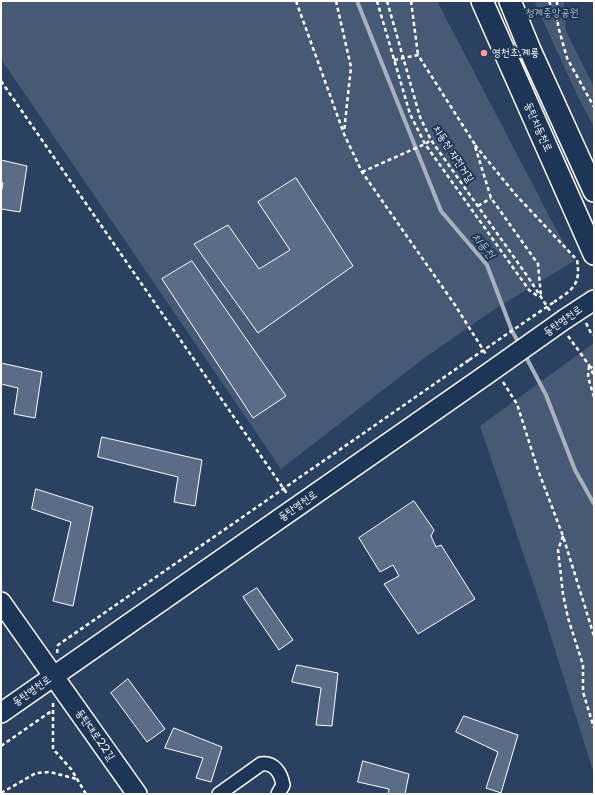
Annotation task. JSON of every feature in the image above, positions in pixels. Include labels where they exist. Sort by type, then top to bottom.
[{"type":"main road","name":"동탄치동천로","points":[[482,1],[586,257]]},
{"type":"main road","points":[[510,1],[530,50],[594,191]]},
{"type":"street","name":"동탄영천로","points":[[1,712],[296,507],[492,377],[566,319],[594,300]]},
{"type":"street","name":"동탄대로22길","points":[[1,602],[137,794]]},
{"type":"street","points":[[219,794],[262,764],[267,763],[272,765],[282,778],[283,784],[278,794]]},
{"type":"path","points":[[296,1],[344,134],[362,172],[455,305],[488,358]]},
{"type":"path","points":[[336,1],[351,67],[344,134]]},
{"type":"path","points":[[376,1],[410,114],[424,144],[529,290],[541,299]]},
{"type":"path","name":"치동천 자전거길","points":[[387,1],[420,117],[431,140],[528,277],[541,299]]},
{"type":"path","points":[[58,645],[554,302],[571,290],[578,279],[579,269],[586,257],[515,194],[474,143],[418,55],[411,1]]},
{"type":"path","points":[[550,1],[567,58],[594,107]]},
{"type":"path","points":[[557,1],[558,26]]},
{"type":"path","points":[[394,60],[418,55]]},
{"type":"path","points":[[1,81],[296,507]]},
{"type":"path","points":[[362,172],[431,140]]},
{"type":"path","points":[[474,143],[491,198],[538,264],[541,299]]},
{"type":"path","points":[[478,206],[491,198]]},
{"type":"path","points":[[589,365],[594,368]]},
{"type":"path","points":[[589,365],[594,376]]},
{"type":"path","points":[[589,365],[588,377],[594,398]]},
{"type":"path","points":[[492,377],[517,404],[538,470],[563,536],[594,636]]},
{"type":"path","points":[[563,536],[558,550],[563,594],[568,618],[583,665],[583,692],[594,728]]},
{"type":"path","points":[[1,746],[53,710],[54,749],[72,769],[86,794]]},
{"type":"path","points":[[1,793],[36,773],[50,772],[78,779]]},
{"type":"green space","points":[[1,1],[437,1],[574,261],[492,311],[423,359],[281,469],[1,59]]},
{"type":"green space","name":"청계중앙공원","points":[[534,1],[564,1],[566,31],[594,87],[594,127],[577,95]]},
{"type":"green space","points":[[594,343],[594,774],[545,618],[480,426]]},
{"type":"building","points":[[1,160],[27,166],[20,212],[1,209],[3,183],[1,182]]},
{"type":"building","points":[[296,178],[353,266],[258,333],[194,244],[228,225],[259,269],[290,250],[258,202]]},
{"type":"building","points":[[192,261],[286,396],[253,418],[162,279]]},
{"type":"building","points":[[1,363],[42,372],[35,418],[14,414],[18,388],[1,384]]},
{"type":"building","points":[[102,437],[202,460],[195,506],[174,502],[178,477],[98,457]]},
{"type":"building","points":[[36,489],[93,507],[73,606],[53,601],[71,522],[32,509]]},
{"type":"building","points":[[414,501],[434,530],[431,536],[436,547],[441,545],[475,599],[418,634],[384,584],[399,576],[393,565],[380,572],[359,538]]},
{"type":"building","points":[[257,588],[293,640],[279,650],[243,597]]},
{"type":"building","points":[[297,665],[338,673],[332,726],[316,725],[321,688],[292,682]]},
{"type":"building","points":[[128,679],[165,729],[147,742],[111,693]]},
{"type":"building","points":[[464,716],[518,735],[501,793],[486,788],[498,752],[456,732]]},
{"type":"building","points":[[174,728],[222,747],[211,782],[196,778],[203,758],[165,748]]},
{"type":"building","points":[[363,761],[409,774],[405,794],[388,794],[389,789],[358,782]]},
{"type":"waterway","name":"치동천","points":[[357,1],[441,211],[487,265],[512,331],[520,345]]},
{"type":"waterway","name":"치동천","points":[[525,355],[546,395],[575,470],[594,504]]},
{"type":"place","name":"영천초.계룡","points":[[484,53]]}]
